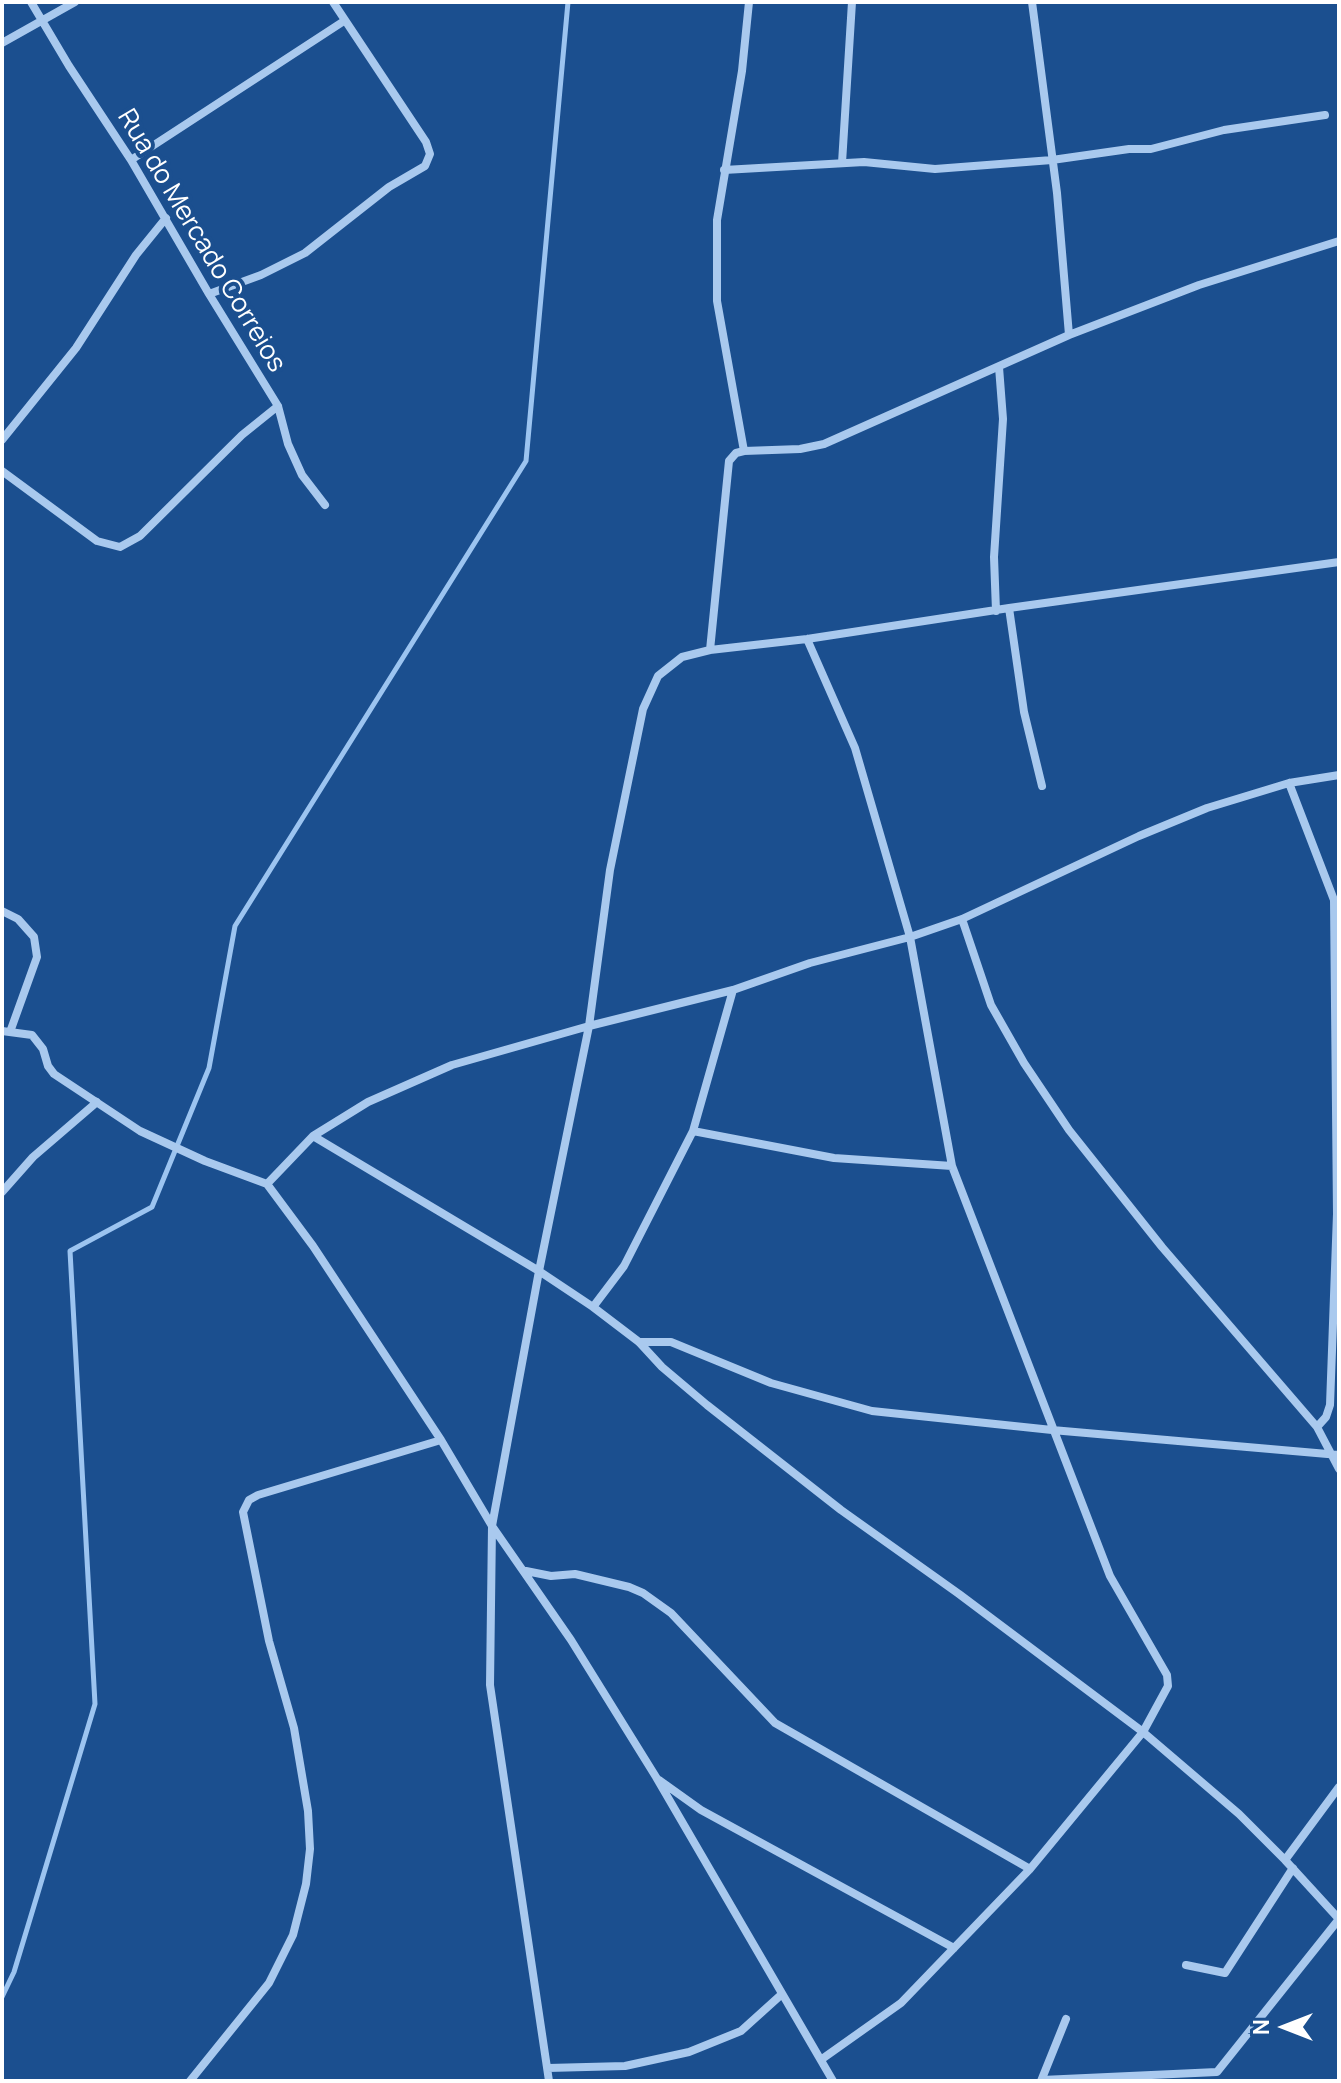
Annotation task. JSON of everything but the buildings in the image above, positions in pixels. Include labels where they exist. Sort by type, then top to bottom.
[{"type":"street","name":"Rua do Mercado Correios","points":[[31,2],[131,160],[278,406],[288,444],[302,475],[325,505]]},
{"type":"street","points":[[2,43],[75,2]]},
{"type":"street","points":[[209,294],[261,275],[305,253],[389,187],[411,177],[425,166],[430,154],[426,142],[333,2]]},
{"type":"street","points":[[744,451],[717,301],[717,220],[742,71],[749,2]]},
{"type":"street","points":[[842,163],[852,2]]},
{"type":"street","points":[[1032,2],[1052,160],[1069,335]]},
{"type":"street","points":[[131,160],[344,21]]},
{"type":"street","points":[[724,170],[864,162],[935,169],[1052,160],[1129,149],[1151,149],[1224,130],[1325,115]]},
{"type":"street","points":[[2,440],[76,348],[136,255],[166,218]]},
{"type":"street","points":[[710,650],[729,461],[736,453],[800,449],[824,444],[1069,335],[1199,285],[1339,241]]},
{"type":"street","points":[[996,611],[994,557],[1003,419],[999,367]]},
{"type":"street","points":[[2,471],[97,541],[120,547],[140,536],[242,435],[278,406]]},
{"type":"street","points":[[549,2081],[490,1685],[492,1526],[539,1271],[589,1026],[610,870],[643,709],[658,676],[682,657],[710,650],[807,639],[1339,562]]},
{"type":"street","points":[[1009,608],[1024,712],[1042,786]]},
{"type":"street","points":[[807,639],[855,748],[910,937],[952,1166],[1110,1576],[1167,1675],[1168,1686],[1143,1732],[1030,1869],[901,2003],[822,2059]]},
{"type":"street","points":[[267,1184],[313,1136],[368,1102],[452,1065],[733,990],[810,963],[910,937],[962,919],[1139,836],[1207,808],[1289,783],[1339,775]]},
{"type":"street","points":[[1289,783],[1336,901],[1338,1214],[1330,1405],[1326,1417],[1317,1427]]},
{"type":"street","points":[[2,911],[18,919],[34,937],[37,957],[6,1031],[32,1035],[43,1049],[54,1074],[140,1131],[205,1161],[267,1184],[313,1246],[441,1440],[492,1526],[526,1571],[656,1777],[833,2081]]},
{"type":"street","points":[[962,919],[991,1005],[1024,1063],[1069,1130],[1162,1247],[1317,1427],[1334,1454],[1339,1469]]},
{"type":"street","points":[[593,1307],[624,1266],[693,1131],[733,990]]},
{"type":"street","points":[[2,1192],[33,1157],[97,1102]]},
{"type":"street","points":[[693,1131],[823,1157],[952,1166]]},
{"type":"street","points":[[313,1136],[539,1271],[639,1342],[673,1377],[841,1510],[1143,1732],[1239,1814],[1339,1919],[1217,2072],[1042,2080],[1066,2019]]},
{"type":"street","points":[[639,1342],[671,1342],[771,1383],[872,1411],[1334,1454]]},
{"type":"street","points":[[190,2081],[269,1983],[293,1935],[306,1884],[310,1849],[308,1811],[294,1728],[269,1641],[243,1512],[249,1500],[258,1495],[441,1440]]},
{"type":"street","points":[[526,1571],[551,1576],[575,1574],[629,1587],[657,1602],[775,1723],[1030,1869]]},
{"type":"street","points":[[656,1777],[701,1810],[954,1948]]},
{"type":"street","points":[[1285,1860],[1339,1787]]},
{"type":"street","points":[[1186,1965],[1221,1974],[1229,1969],[1293,1868]]},
{"type":"street","points":[[548,2068],[625,2066],[689,2052],[741,2031],[782,1994]]},
{"type":"waterway","points":[[2,1997],[14,1972],[95,1704],[70,1251],[152,1207],[209,1068],[235,926],[526,461],[568,2]]}]
